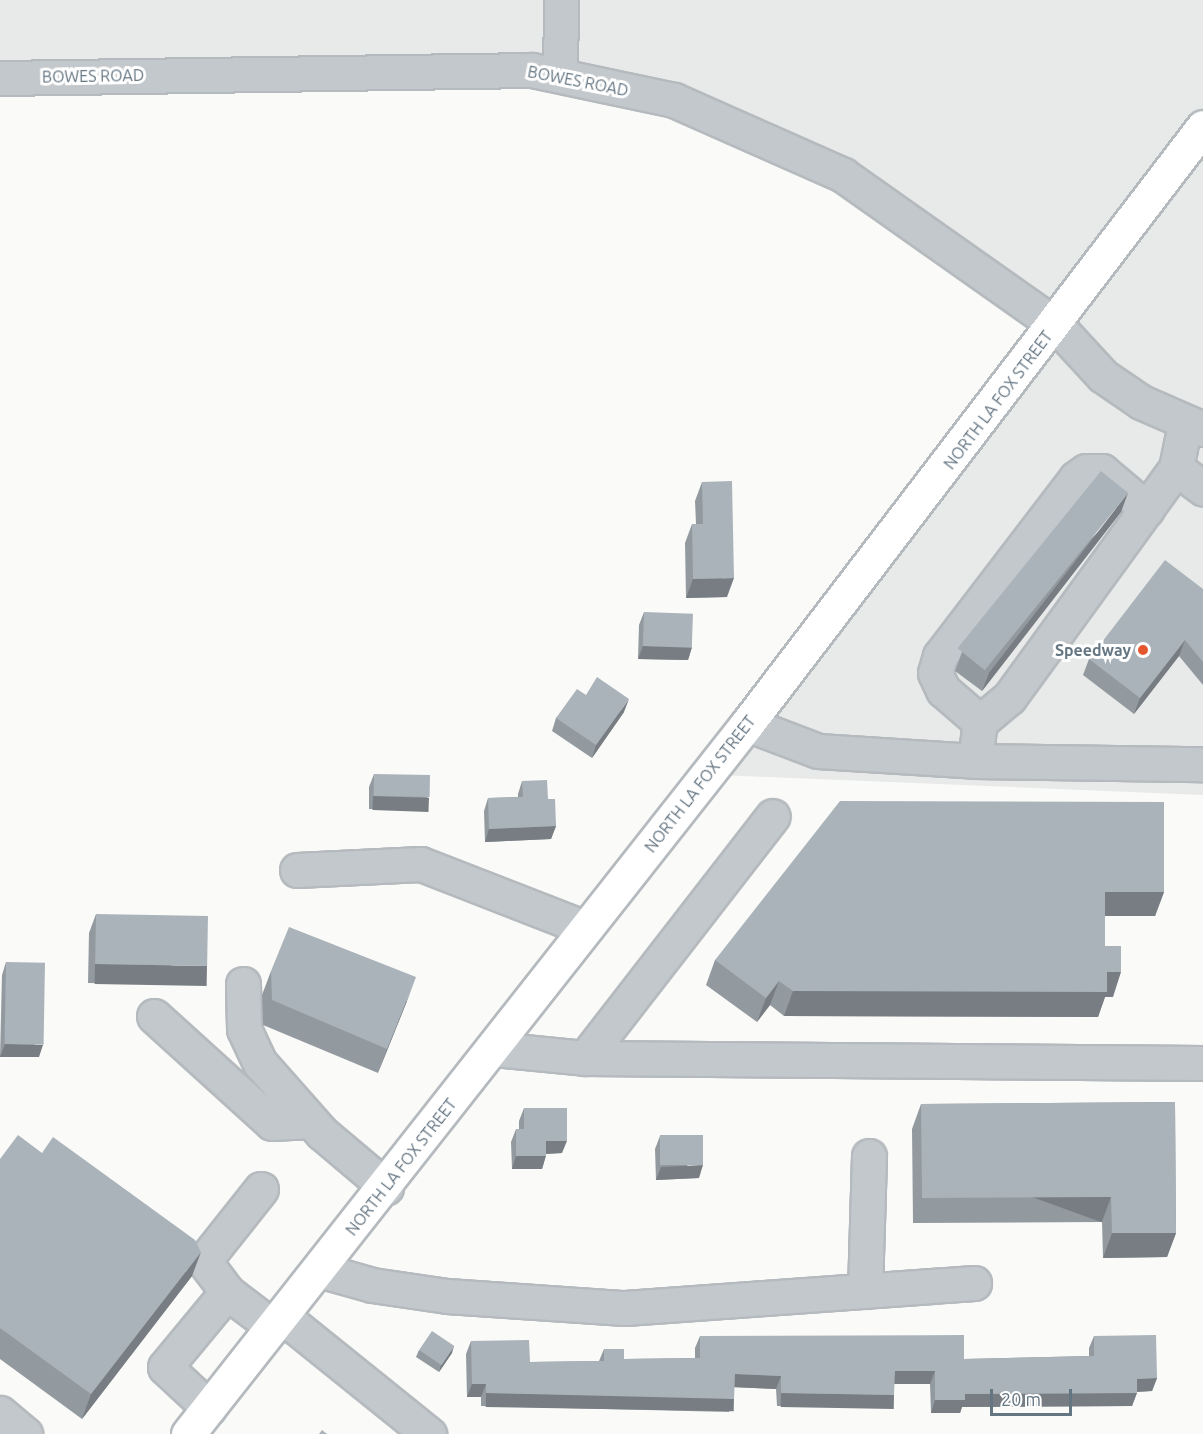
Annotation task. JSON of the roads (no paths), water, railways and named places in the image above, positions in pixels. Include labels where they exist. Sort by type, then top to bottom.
[{"type":"main road","name":"NORTH LA FOX STREET","points":[[188,1434],[386,1187],[585,928],[747,724],[1056,325],[1203,127]]},
{"type":"street","points":[[560,75],[561,0]]},
{"type":"street","name":"BOWES ROAD","points":[[0,78],[532,69],[674,100],[843,175],[1056,325],[1103,376],[1194,427]]},
{"type":"street","points":[[975,761],[980,722],[1010,698],[1148,509],[1176,468],[1194,427]]},
{"type":"street","points":[[1176,468],[1203,488]]},
{"type":"street","points":[[980,722],[943,690],[935,673],[940,656],[1076,478],[1086,471],[1102,471],[1148,509]]},
{"type":"street","points":[[747,724],[818,751],[975,761],[1203,764]]},
{"type":"street","points":[[585,1058],[773,816]]},
{"type":"street","points":[[297,870],[422,864],[585,928]]},
{"type":"street","points":[[243,984],[244,1029],[260,1063],[311,1121],[386,1187]]},
{"type":"street","points":[[154,1016],[272,1123],[311,1121]]},
{"type":"street","points":[[494,1049],[585,1058],[1203,1063]]},
{"type":"street","points":[[865,1291],[869,1156]]},
{"type":"street","points":[[261,1189],[204,1261],[227,1292],[277,1321],[429,1434]]},
{"type":"street","points":[[319,1270],[372,1285],[447,1296],[625,1308],[974,1282]]},
{"type":"street","points":[[209,1408],[165,1367],[227,1292]]},
{"type":"street","points":[[0,1413],[25,1434]]},
{"type":"place","name":"Speedway","points":[[1143,650]]}]
